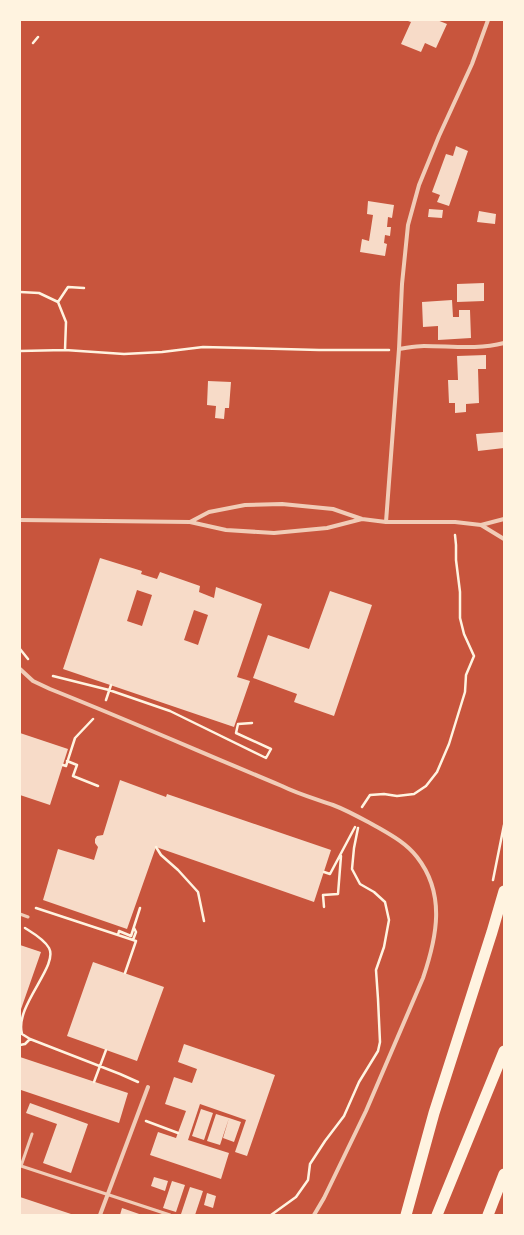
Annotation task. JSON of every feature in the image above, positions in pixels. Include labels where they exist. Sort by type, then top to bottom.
[{"type":"highway","points":[[406,1215],[434,1113],[504,891]]},
{"type":"highway","points":[[437,1215],[504,1051]]},
{"type":"highway","points":[[488,1215],[504,1174]]},
{"type":"street","points":[[386,522],[399,350],[405,239],[419,184],[472,64],[488,20]]},
{"type":"street","points":[[399,350],[423,346],[471,348],[504,343]]},
{"type":"street","points":[[190,522],[209,512],[245,505],[282,504],[333,509],[362,519],[386,522],[455,522],[481,525],[504,519]]},
{"type":"street","points":[[20,520],[190,522],[226,530],[274,533],[327,528],[362,519]]},
{"type":"street","points":[[481,525],[504,539]]},
{"type":"street","points":[[20,669],[33,681],[50,689],[360,818],[409,847],[426,869],[435,898],[437,914],[430,956],[423,978],[387,1064],[324,1198],[314,1215]]},
{"type":"street","points":[[100,1215],[148,1087]]},
{"type":"lane","points":[[20,914],[28,917]]},
{"type":"lane","points":[[32,1134],[21,1166],[170,1215]]},
{"type":"path","points":[[33,43],[38,37]]},
{"type":"path","points":[[58,302],[68,287],[84,288]]},
{"type":"path","points":[[20,292],[39,293],[58,302],[66,322],[65,350]]},
{"type":"path","points":[[20,351],[65,350],[124,354],[162,352],[203,347],[319,350],[399,350]]},
{"type":"path","points":[[378,1051],[380,1042],[376,970],[384,947],[389,920],[385,902],[374,892],[360,884],[352,869],[354,848],[362,808],[370,795],[384,794],[397,796],[414,794],[426,786],[437,772],[449,744],[465,692],[466,675],[474,656],[464,634],[460,618],[460,592],[455,535]]},
{"type":"path","points":[[20,648],[30,662]]},
{"type":"path","points":[[49,675],[110,691],[170,711],[266,758],[271,749],[236,733],[238,724],[252,722]]},
{"type":"path","points":[[106,700],[111,686]]},
{"type":"path","points":[[63,765],[66,766],[75,738],[91,721]]},
{"type":"path","points":[[67,762],[77,765],[73,776],[98,786]]},
{"type":"path","points":[[324,872],[330,874],[360,818]]},
{"type":"path","points":[[156,847],[198,892],[204,920]]},
{"type":"path","points":[[324,907],[323,895],[338,894],[341,853]]},
{"type":"path","points":[[32,907],[136,942],[125,973]]},
{"type":"path","points":[[118,935],[119,931],[131,936],[140,908]]},
{"type":"path","points":[[133,940],[136,932],[134,927]]},
{"type":"path","points":[[24,928],[42,940],[49,948],[51,956],[48,965],[21,1014],[20,1028],[22,1034],[30,1039],[100,1066],[148,1087]]},
{"type":"path","points":[[20,1045],[25,1044],[30,1039]]},
{"type":"path","points":[[94,1082],[106,1050]]},
{"type":"path","points":[[271,1215],[296,1197],[308,1180],[310,1164],[344,1116],[359,1082],[373,1059]]},
{"type":"path","points":[[136,1118],[178,1133]]},
{"type":"building","points":[[405,20],[437,20],[447,24],[436,48],[425,43],[421,52],[401,44],[411,22]]},
{"type":"building","points":[[456,146],[468,151],[449,206],[437,202],[440,195],[432,192],[446,154],[453,156]]},
{"type":"building","points":[[368,201],[394,205],[392,218],[388,217],[387,227],[391,227],[390,236],[385,235],[384,243],[387,244],[385,256],[360,252],[362,239],[369,241],[373,215],[367,214]]},
{"type":"building","points":[[429,209],[443,210],[442,218],[428,217]]},
{"type":"building","points":[[479,211],[496,214],[495,224],[477,222]]},
{"type":"building","points":[[484,283],[484,301],[457,302],[457,284]]},
{"type":"building","points":[[452,300],[453,317],[459,317],[459,310],[470,310],[471,338],[438,340],[438,326],[423,327],[422,302]]},
{"type":"building","points":[[486,355],[486,369],[478,369],[479,403],[466,404],[466,412],[455,413],[455,403],[449,403],[448,380],[458,380],[457,356]]},
{"type":"building","points":[[208,381],[231,382],[229,408],[225,408],[224,419],[215,418],[216,406],[207,405]]},
{"type":"building","points":[[503,432],[504,448],[478,451],[476,434]]},
{"type":"building","points":[[100,558],[142,571],[141,574],[157,579],[160,572],[200,586],[199,592],[214,598],[216,587],[262,604],[237,677],[250,681],[234,727],[63,669]],"holes":[[[137,590],[152,595],[142,626],[127,621]],[[194,610],[208,615],[198,645],[184,640]]]},
{"type":"building","points":[[330,591],[372,605],[334,716],[294,702],[297,694],[253,678],[268,635],[309,649]]},
{"type":"building","points":[[20,733],[68,749],[50,805],[20,795]]},
{"type":"building","points":[[120,780],[166,797],[167,794],[331,850],[314,902],[156,847],[127,929],[43,900],[58,849],[94,860],[98,847],[95,843],[95,839],[97,836],[103,835]]},
{"type":"building","points":[[20,945],[41,952],[20,1012]]},
{"type":"building","points":[[93,962],[164,987],[137,1061],[67,1036]]},
{"type":"building","points":[[184,1044],[275,1075],[247,1156],[235,1152],[246,1120],[200,1104],[188,1140],[229,1153],[221,1179],[150,1155],[158,1132],[176,1138],[186,1111],[165,1104],[174,1077],[192,1083],[197,1069],[178,1062]]},
{"type":"building","points":[[20,1057],[128,1093],[119,1123],[21,1090],[20,1094]]},
{"type":"building","points":[[30,1103],[88,1124],[71,1173],[43,1163],[57,1124],[26,1113]]},
{"type":"building","points":[[201,1109],[213,1113],[204,1140],[192,1136]]},
{"type":"building","points":[[216,1114],[229,1118],[220,1145],[207,1141]]},
{"type":"building","points":[[229,1118],[241,1122],[234,1142],[223,1138]]},
{"type":"building","points":[[154,1177],[168,1181],[165,1191],[151,1186]]},
{"type":"building","points":[[172,1181],[185,1185],[176,1212],[163,1208]]},
{"type":"building","points":[[190,1187],[203,1191],[195,1215],[184,1215],[181,1214]]},
{"type":"building","points":[[207,1193],[216,1196],[213,1208],[204,1205]]},
{"type":"building","points":[[20,1197],[74,1215],[20,1215]]},
{"type":"building","points":[[122,1208],[142,1215],[120,1215]]}]
